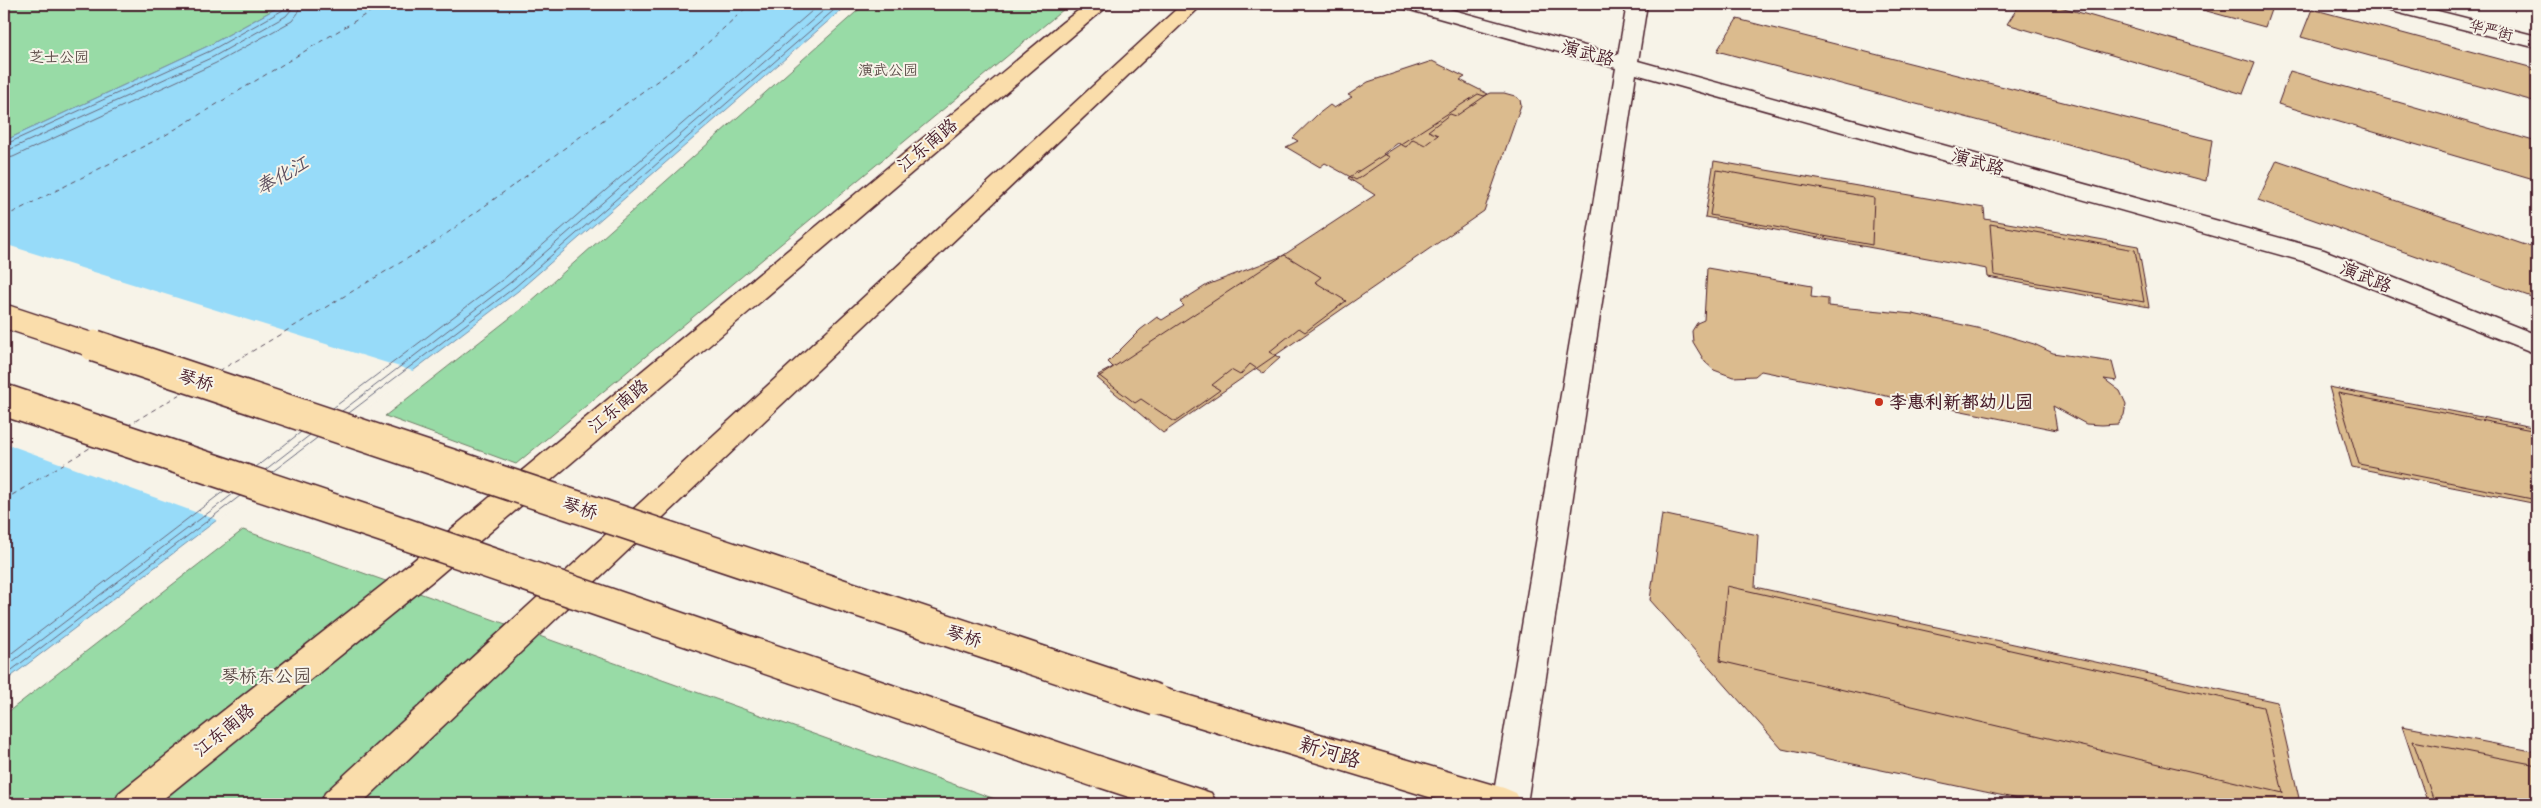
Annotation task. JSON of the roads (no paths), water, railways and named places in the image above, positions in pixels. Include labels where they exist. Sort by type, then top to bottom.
[{"type":"main road","name":"江东南路","points":[[132,804],[424,570],[1062,32],[1100,4]]},
{"type":"main road","points":[[338,804],[1193,4]]},
{"type":"main road","name":"琴桥","points":[[4,316],[1156,700]]},
{"type":"main road","points":[[4,400],[392,529],[1098,772],[1199,804]]},
{"type":"main road","name":"新河路","points":[[1156,700],[1504,804]]},
{"type":"street","name":"演武路","points":[[1410,4],[2315,256],[2537,345]]},
{"type":"street","points":[[1509,804],[1637,4]]},
{"type":"street","name":"华严街","points":[[2387,4],[2537,42]]},
{"type":"water","name":"奉化江","points":[[284,4],[848,4],[518,291],[4,682],[4,141],[208,46]]},
{"type":"place","name":"李惠利新都幼儿园","points":[[1879,402]]},
{"type":"park label","name":"芝士公园","points":[[59,57]]},
{"type":"park label","name":"演武公园","points":[[888,70]]},
{"type":"park label","name":"琴桥东公园","points":[[266,676]]}]
